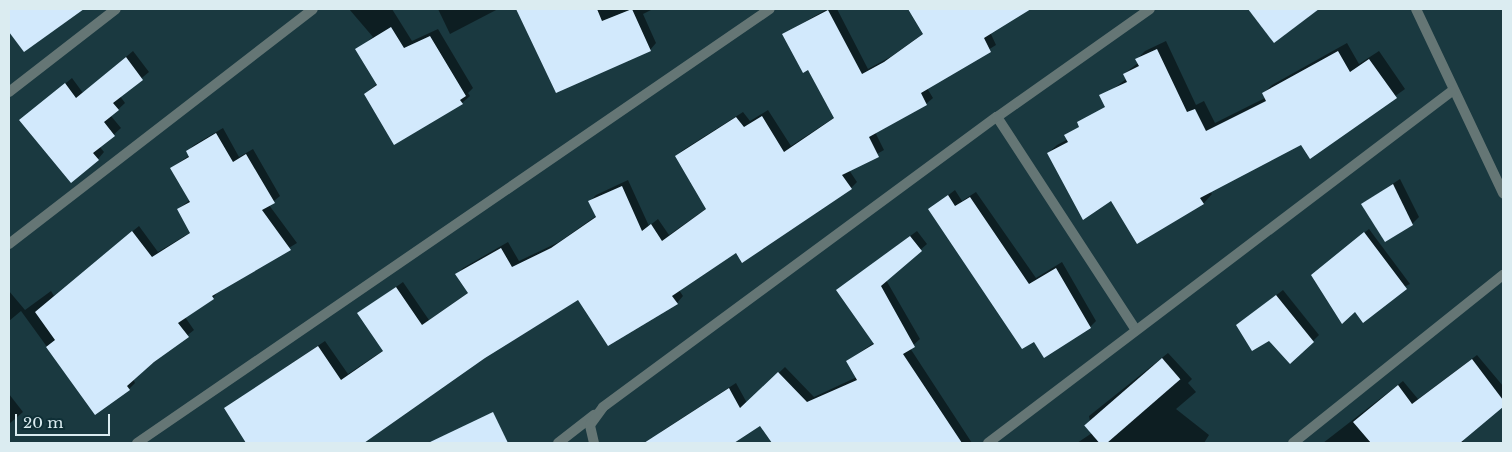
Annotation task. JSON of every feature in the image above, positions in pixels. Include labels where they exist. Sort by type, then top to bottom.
[{"type":"street","points":[[9,92],[116,9]]},
{"type":"street","points":[[9,244],[313,9]]},
{"type":"street","points":[[137,443],[770,9]]},
{"type":"street","points":[[558,443],[597,412],[997,117],[1150,9]]},
{"type":"street","points":[[1416,9],[1452,90],[1503,193]]},
{"type":"street","points":[[988,443],[1452,90]]},
{"type":"street","points":[[997,117],[1136,330]]},
{"type":"street","points":[[1293,443],[1503,275]]},
{"type":"street","points":[[594,443],[590,425],[597,412]]},
{"type":"building","points":[[9,9],[84,9],[24,52],[9,32]]},
{"type":"building","points":[[516,9],[597,9],[602,21],[632,9],[651,51],[556,93]]},
{"type":"building","points":[[908,9],[1031,9],[984,38],[991,52],[921,93],[927,105],[869,137],[879,157],[842,175],[852,189],[742,263],[736,253],[672,296],[678,304],[608,346],[578,300],[485,358],[364,443],[246,443],[224,408],[318,346],[341,380],[383,351],[357,313],[396,287],[422,325],[468,293],[455,274],[501,248],[512,267],[551,248],[596,217],[588,201],[622,186],[642,231],[651,224],[662,241],[706,209],[675,156],[736,117],[744,127],[762,116],[784,152],[834,118],[808,70],[803,73],[782,34],[828,10],[862,74],[884,62],[923,34]]},
{"type":"building","points":[[1248,9],[1319,9],[1274,43]]},
{"type":"building","points":[[391,27],[404,48],[430,36],[466,96],[460,100],[463,104],[394,145],[364,94],[377,85],[355,49]]},
{"type":"building","points":[[1157,49],[1187,112],[1195,109],[1206,131],[1266,101],[1262,93],[1338,51],[1350,72],[1369,59],[1397,98],[1310,159],[1301,145],[1200,198],[1204,204],[1137,244],[1111,201],[1083,220],[1047,153],[1068,142],[1064,135],[1079,127],[1077,122],[1105,107],[1099,95],[1127,82],[1123,74],[1139,66],[1135,59]]},
{"type":"building","points":[[126,57],[143,80],[113,103],[119,110],[104,122],[115,136],[93,153],[99,160],[71,183],[19,120],[65,83],[76,98]]},
{"type":"building","points":[[216,133],[233,162],[246,154],[275,203],[262,210],[291,250],[212,296],[214,299],[178,323],[189,337],[154,362],[127,386],[130,390],[95,415],[46,347],[55,340],[35,312],[132,231],[152,257],[190,233],[177,209],[190,202],[170,168],[189,157],[186,151]]},
{"type":"building","points":[[1393,184],[1413,225],[1385,242],[1361,204]]},
{"type":"building","points":[[948,195],[955,206],[970,197],[1029,284],[1056,268],[1091,328],[1044,358],[1034,342],[1022,349],[928,209]]},
{"type":"building","points":[[1364,232],[1407,289],[1363,323],[1355,312],[1342,324],[1311,275]]},
{"type":"building","points":[[910,236],[922,251],[881,286],[915,347],[903,354],[962,443],[772,443],[760,426],[734,443],[644,443],[729,388],[740,408],[778,372],[807,402],[857,380],[846,361],[874,344],[836,290]]},
{"type":"building","points":[[1276,295],[1314,342],[1290,364],[1269,341],[1252,351],[1236,325]]},
{"type":"building","points":[[1162,358],[1180,379],[1107,443],[1099,443],[1084,426]]},
{"type":"building","points":[[1472,359],[1503,400],[1503,407],[1460,443],[1371,443],[1353,422],[1398,385],[1412,404]]},
{"type":"building","points":[[493,412],[508,443],[428,443]]}]
